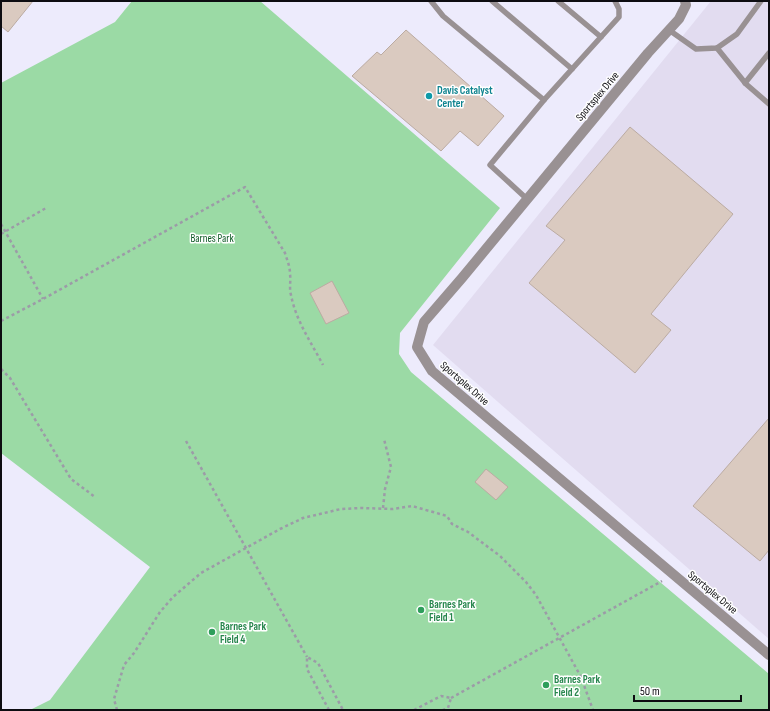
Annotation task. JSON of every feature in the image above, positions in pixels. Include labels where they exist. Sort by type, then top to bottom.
[{"type":"street","name":"Sportsplex Drive","points":[[684,1],[686,5],[679,19],[648,53],[424,322],[417,347],[432,371],[769,655]]},
{"type":"lane","points":[[431,1],[443,16],[544,100]]},
{"type":"lane","points":[[492,1],[572,69]]},
{"type":"lane","points":[[558,1],[601,37]]},
{"type":"lane","points":[[527,199],[490,164],[544,100],[618,17],[619,9],[615,1]]},
{"type":"lane","points":[[669,30],[696,49],[717,48],[737,34],[761,1]]},
{"type":"lane","points":[[717,48],[745,83],[769,104]]},
{"type":"lane","points":[[745,83],[769,53]]},
{"type":"path","points":[[1,321],[245,187],[285,253],[289,263],[290,294],[294,308],[300,323],[323,365]]},
{"type":"path","points":[[1,234],[46,208]]},
{"type":"path","points":[[1,224],[43,299]]},
{"type":"path","points":[[1,370],[10,378],[71,479],[95,497]]},
{"type":"path","points":[[384,439],[391,466],[385,489],[384,508]]},
{"type":"path","points":[[186,441],[307,657],[307,669],[329,710]]},
{"type":"path","points":[[117,710],[114,699],[124,665],[134,653],[160,612],[173,597],[200,573],[280,529],[304,518],[341,509],[393,509],[412,506],[447,516],[452,524],[468,532],[500,556],[526,582],[536,595],[581,677],[593,710]]},
{"type":"path","points":[[414,710],[441,696],[451,698],[674,575]]},
{"type":"path","points":[[307,657],[318,663],[343,710]]},
{"type":"path","points":[[443,710],[448,708],[451,698]]},
{"type":"shaded area","points":[[711,1],[769,1],[769,639],[433,345]]},
{"type":"green space","name":"Barnes Park","points":[[132,1],[260,1],[500,208],[400,333],[399,354],[411,372],[769,674],[769,710],[30,710],[50,700],[150,567],[1,453],[1,83],[115,22]]},
{"type":"building","points":[[1,1],[33,1],[8,32],[1,26]]},
{"type":"building","name":"Davis Catalyst Center","points":[[406,30],[504,116],[478,146],[460,131],[441,151],[352,76],[377,52],[381,55]]},
{"type":"building","points":[[630,127],[733,214],[651,314],[671,330],[635,373],[529,283],[565,240],[546,226]]},
{"type":"building","points":[[332,281],[349,313],[326,324],[310,293]]},
{"type":"building","points":[[769,418],[769,550],[760,561],[693,506]]},
{"type":"building","points":[[486,469],[508,487],[496,500],[475,482]]},
{"type":"place","name":"Davis Catalyst Center","points":[[429,96]]},
{"type":"place","name":"Barnes Park Field 1","points":[[421,610]]},
{"type":"place","name":"Barnes Park Field 4","points":[[212,632]]},
{"type":"place","name":"Barnes Park Field 2","points":[[546,685]]}]
